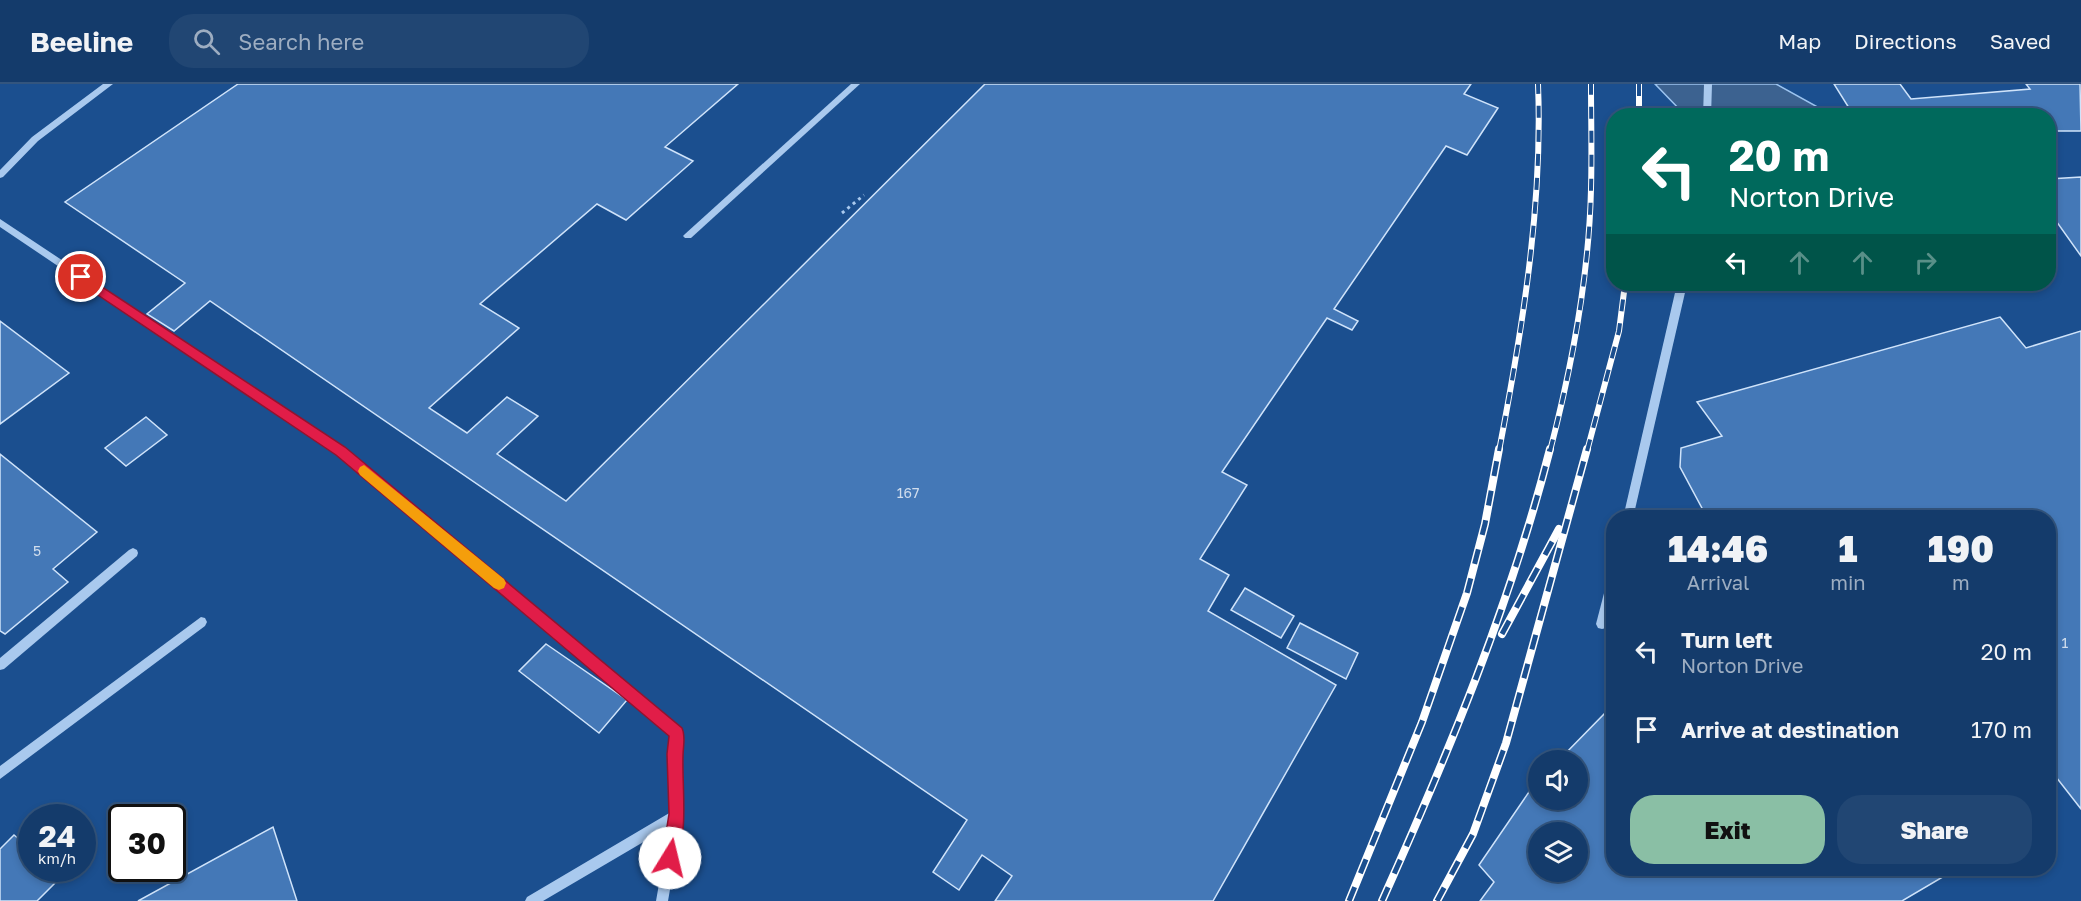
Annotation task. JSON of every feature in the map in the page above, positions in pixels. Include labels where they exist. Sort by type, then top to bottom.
[{"type":"street","points":[[0,175],[35,139],[109,84]]},
{"type":"street","points":[[688,236],[856,84]]},
{"type":"street","points":[[1707,108],[1708,84]]},
{"type":"street","points":[[0,222],[341,451],[677,733],[675,754],[677,814],[663,901]]},
{"type":"street","points":[[1630,510],[1680,291]]},
{"type":"street","points":[[0,665],[133,553]]},
{"type":"street","points":[[1602,624],[1606,607]]},
{"type":"street","points":[[0,773],[201,622]]},
{"type":"street","points":[[531,901],[677,814]]},
{"type":"path","points":[[842,213],[864,195]]},
{"type":"water","points":[[1655,84],[1776,84],[1819,108],[1678,108]]},
{"type":"building","points":[[238,84],[738,84],[665,147],[693,161],[626,220],[597,204],[480,304],[519,328],[429,408],[467,433],[507,397],[538,416],[497,454],[566,501],[985,84],[1471,84],[1464,94],[1498,108],[1467,155],[1446,146],[1334,309],[1358,321],[1352,330],[1327,318],[1222,472],[1247,485],[1200,559],[1229,575],[1208,611],[1336,685],[1213,901],[995,901],[1012,876],[982,855],[959,890],[933,872],[967,820],[210,301],[174,331],[147,314],[185,283],[65,202]]},
{"type":"building","points":[[1834,84],[1900,84],[1911,99],[2030,89],[2026,84],[2080,84],[2081,131],[2056,131],[2056,108],[1849,108]]},
{"type":"building","points":[[2081,177],[2081,256],[2056,221],[2056,179]]},
{"type":"building","points":[[2000,317],[2026,348],[2081,331],[2081,809],[2056,777],[2056,510],[1703,510],[1680,467],[1681,448],[1722,436],[1697,402]]},
{"type":"building","points":[[0,321],[69,373],[0,424]]},
{"type":"building","points":[[146,417],[167,435],[126,466],[105,448]]},
{"type":"building","points":[[0,454],[97,532],[53,569],[68,582],[5,634],[0,631]]},
{"type":"building","points":[[1245,588],[1294,616],[1281,638],[1231,610]]},
{"type":"building","points":[[1300,623],[1358,653],[1346,679],[1287,648]]},
{"type":"building","points":[[546,644],[627,700],[599,733],[519,671]]},
{"type":"building","points":[[1606,712],[1606,876],[1944,876],[1902,901],[1480,901],[1494,882],[1479,865],[1528,793],[1528,810],[1588,810],[1588,750],[1569,750]]},
{"type":"building","points":[[273,827],[297,901],[138,901],[173,882],[186,882],[186,875]]},
{"type":"building","points":[[14,835],[18,838],[18,882],[56,882],[37,901],[0,901],[0,849]]},
{"type":"railway","points":[[1499,451],[1516,360],[1534,222],[1539,130],[1538,84]]},
{"type":"railway","points":[[1550,451],[1572,354],[1587,255],[1591,189],[1591,84]]},
{"type":"railway","points":[[1639,84],[1639,108]]},
{"type":"railway","points":[[1587,451],[1619,331],[1624,291]]},
{"type":"railway","points":[[1349,901],[1422,722],[1467,593],[1485,524],[1499,449]]},
{"type":"railway","points":[[1382,901],[1476,679],[1516,565],[1550,449]]},
{"type":"railway","points":[[1437,901],[1473,834],[1506,743],[1587,449]]},
{"type":"railway","points":[[1502,634],[1559,529]]},
{"type":"slow traffic","points":[[364,471],[499,583]]},
{"type":"route","points":[[81,277],[341,451],[677,733],[675,754],[677,814],[670,858]]}]
